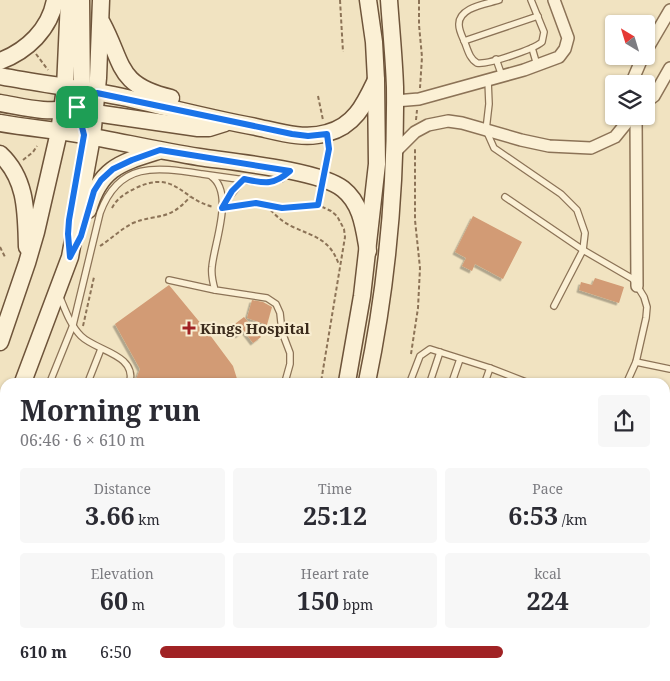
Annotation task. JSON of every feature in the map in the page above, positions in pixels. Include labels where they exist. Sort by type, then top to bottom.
[{"type":"street","points":[[0,61],[21,51],[33,42],[49,18],[55,0]]},
{"type":"street","points":[[69,0],[81,104],[88,136],[70,257]]},
{"type":"street","points":[[81,0],[81,104]]},
{"type":"street","points":[[0,342],[28,263],[59,132],[81,104],[100,20],[101,0]]},
{"type":"street","points":[[348,378],[368,251],[377,164],[374,42],[368,0]]},
{"type":"street","points":[[368,378],[385,268],[390,214],[395,101],[389,0]]},
{"type":"street","points":[[395,101],[419,99],[502,76],[559,57],[565,49],[568,38],[554,0]]},
{"type":"street","points":[[655,36],[670,10]]},
{"type":"street","points":[[100,20],[119,64],[132,80],[149,92],[198,105],[228,122],[308,136],[327,134],[340,129],[353,119],[363,107],[376,80]]},
{"type":"street","points":[[655,94],[670,68]]},
{"type":"street","points":[[0,76],[81,104],[198,128],[208,128],[228,122]]},
{"type":"street","points":[[0,103],[42,110],[81,104]]},
{"type":"street","points":[[393,154],[415,132],[428,125],[448,122],[462,123],[549,146],[591,148],[615,137],[625,125]]},
{"type":"street","points":[[0,123],[88,136],[160,150],[290,171],[333,182],[343,189],[359,210],[368,251]]},
{"type":"street","points":[[636,125],[637,286]]},
{"type":"street","points":[[24,378],[70,257],[81,236],[94,191],[101,180],[120,165],[160,150]]},
{"type":"street","points":[[0,154],[12,167],[23,190],[26,203],[28,263]]},
{"type":"lane","points":[[499,0],[468,10],[459,20],[464,41],[474,61],[484,64],[532,48],[541,43],[544,38],[544,32],[531,0]]},
{"type":"lane","points":[[464,41],[538,16]]},
{"type":"lane","points":[[532,48],[537,65]]},
{"type":"lane","points":[[496,59],[502,76]]},
{"type":"lane","points":[[488,80],[489,104],[486,130],[494,148],[561,194],[577,210],[584,233],[583,250],[554,306]]},
{"type":"lane","points":[[52,378],[72,325],[103,203],[116,185],[135,173],[158,168],[266,183],[281,179],[290,171]]},
{"type":"lane","points":[[210,175],[221,187],[222,206],[212,268],[215,290]]},
{"type":"lane","points":[[222,206],[244,179]]},
{"type":"lane","points":[[505,197],[583,250],[624,273],[637,286],[644,297],[647,307],[646,318],[636,362],[628,378]]},
{"type":"lane","points":[[169,280],[215,290],[267,298],[276,304],[280,313],[282,332],[290,354],[290,364],[286,378]]},
{"type":"lane","points":[[58,291],[72,325],[81,336],[120,358],[127,364],[131,373],[130,378]]},
{"type":"lane","points":[[89,378],[100,348]]},
{"type":"lane","points":[[412,378],[420,356],[430,349],[490,368],[509,378]]},
{"type":"lane","points":[[431,378],[440,352]]},
{"type":"lane","points":[[453,378],[460,359]]},
{"type":"lane","points":[[636,362],[670,369]]},
{"type":"lane","points":[[486,378],[490,368]]},
{"type":"path","points":[[340,0],[343,52]]},
{"type":"path","points":[[410,357],[417,321],[420,268],[415,220],[415,132],[422,58],[419,25],[420,0]]},
{"type":"path","points":[[318,96],[329,149],[318,205]]},
{"type":"path","points":[[111,211],[114,204],[124,194],[151,182],[174,185],[205,205],[222,206],[248,203],[282,208],[318,205],[325,207],[337,216],[344,229],[345,237],[322,378]]},
{"type":"path","points":[[102,238],[100,246],[134,223],[171,213],[190,197]]},
{"type":"path","points":[[265,204],[285,222],[311,233],[326,244],[336,259],[339,268]]},
{"type":"path","points":[[0,247],[5,257]]},
{"type":"path","points":[[81,336],[94,273]]},
{"type":"building","points":[[473,216],[522,242],[503,279],[475,264],[472,271],[462,266],[466,258],[455,252]]},
{"type":"building","points":[[595,278],[624,287],[619,303],[579,290],[581,282],[592,285]]},
{"type":"building","points":[[169,285],[233,366],[237,378],[137,378],[140,369],[115,324]]},
{"type":"building","points":[[252,300],[263,302],[272,307],[267,325],[247,318]]},
{"type":"building","points":[[244,317],[261,337],[253,343],[244,331],[238,336],[231,327]]},
{"type":"place","name":"Kings Hospital","points":[[189,328]]},
{"type":"route","points":[[97,93],[292,134],[308,136],[327,134],[329,149],[318,205],[282,208],[248,203],[222,208],[232,191],[244,179],[266,183],[274,182],[290,171],[160,150],[120,165],[101,180],[94,191],[81,236],[70,257],[68,244],[69,220],[84,135],[77,107],[84,104],[97,93]]}]
